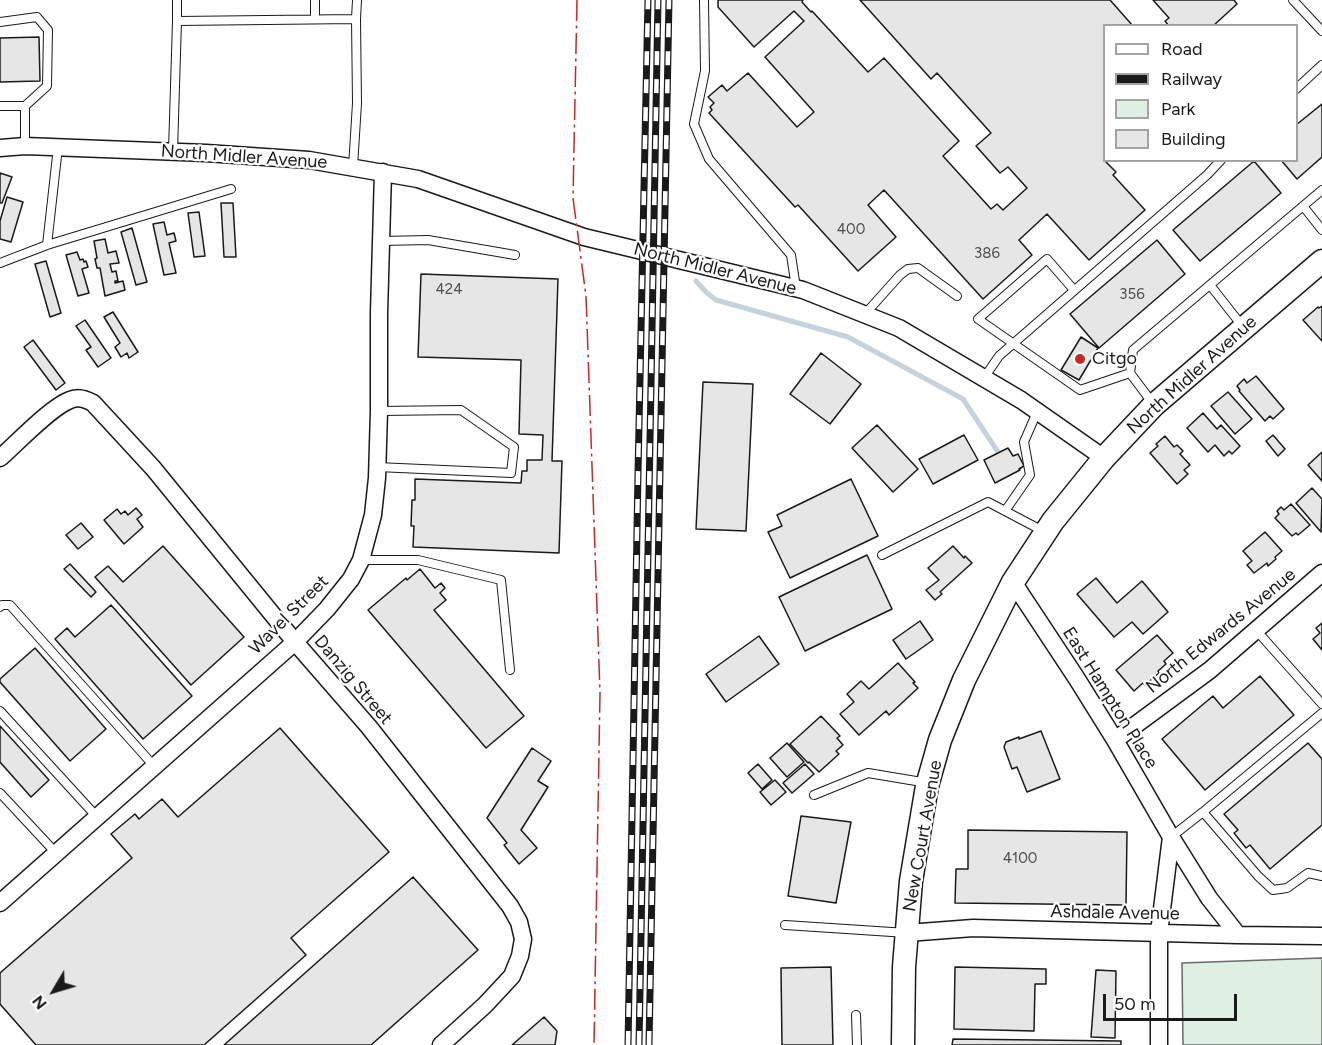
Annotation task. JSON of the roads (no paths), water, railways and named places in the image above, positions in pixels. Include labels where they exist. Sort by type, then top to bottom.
[{"type":"main road","name":"North Midler Avenue","points":[[1104,458],[1154,405],[1322,261]]},
{"type":"main road","name":"New Court Avenue","points":[[903,1045],[904,966],[911,882],[928,783],[940,740],[964,680],[1013,582],[1046,532],[1104,458]]},
{"type":"street","name":"North Midler Avenue","points":[[0,148],[58,147],[309,160],[418,179],[584,237],[796,288],[865,314],[898,328],[984,378],[1104,458]]},
{"type":"street","name":"Wavel Street","points":[[0,903],[295,642],[327,609],[351,579],[361,560],[374,515],[377,467],[383,172]]},
{"type":"street","name":"Danzig Street","points":[[0,458],[51,412],[69,400],[85,399],[93,403],[145,460],[295,642],[369,727],[510,906],[519,922],[523,939],[520,956],[512,976],[485,1005],[441,1045]]},
{"type":"street","name":"North Edwards Avenue","points":[[1115,740],[1210,670],[1322,573]]},
{"type":"street","name":"East Hampton Place","points":[[1013,582],[1115,740],[1209,898],[1238,935]]},
{"type":"street","points":[[1158,1045],[1159,933],[1171,837]]},
{"type":"street","name":"Ashdale Avenue","points":[[907,933],[972,928],[1322,936]]},
{"type":"lane","points":[[173,152],[177,0]]},
{"type":"lane","points":[[315,0],[315,19]]},
{"type":"lane","points":[[353,167],[357,103],[357,0]]},
{"type":"lane","points":[[704,0],[705,71],[694,124],[709,159],[791,255],[796,288]]},
{"type":"lane","points":[[1293,0],[1322,31]]},
{"type":"lane","points":[[0,22],[37,17],[48,30],[47,86],[25,106],[0,106]]},
{"type":"lane","points":[[177,21],[356,19]]},
{"type":"lane","points":[[1298,87],[1322,65]]},
{"type":"lane","points":[[25,106],[25,146]]},
{"type":"lane","points":[[47,245],[58,147]]},
{"type":"lane","points":[[984,378],[999,356],[1219,162]]},
{"type":"lane","points":[[0,263],[47,245],[231,189]]},
{"type":"lane","points":[[1154,405],[1130,373],[1133,350],[1322,190]]},
{"type":"lane","points":[[1303,206],[1322,230]]},
{"type":"lane","points":[[381,241],[428,240],[515,255]]},
{"type":"lane","points":[[1074,290],[1047,259],[978,319],[1080,390],[1130,373]]},
{"type":"lane","points":[[865,314],[908,269],[918,268],[957,296]]},
{"type":"lane","points":[[1210,285],[1244,328]]},
{"type":"lane","points":[[377,467],[511,473],[514,447],[461,410],[379,411]]},
{"type":"lane","points":[[1005,511],[1030,475],[1024,442],[1037,412]]},
{"type":"lane","points":[[882,555],[988,502],[1046,532]]},
{"type":"lane","points":[[361,560],[418,560],[501,580],[510,670]]},
{"type":"lane","points":[[0,607],[10,605],[154,766]]},
{"type":"lane","points":[[1256,630],[1322,704]]},
{"type":"lane","points":[[0,711],[97,817]]},
{"type":"lane","points":[[1171,837],[1322,713]]},
{"type":"lane","points":[[814,795],[868,773],[928,783]]},
{"type":"lane","points":[[0,793],[56,853]]},
{"type":"lane","points":[[1203,812],[1272,890],[1287,888],[1308,873],[1322,876]]},
{"type":"lane","points":[[785,925],[907,933]]},
{"type":"lane","points":[[856,1015],[857,1045]]},
{"type":"waterway","points":[[696,281],[716,300],[848,337],[963,399],[998,452]]},
{"type":"railway","points":[[628,1045],[648,0]]},
{"type":"railway","points":[[639,1045],[658,0]]},
{"type":"railway","points":[[649,1045],[669,0]]},
{"type":"place","name":"Citgo","points":[[1080,359]]}]
